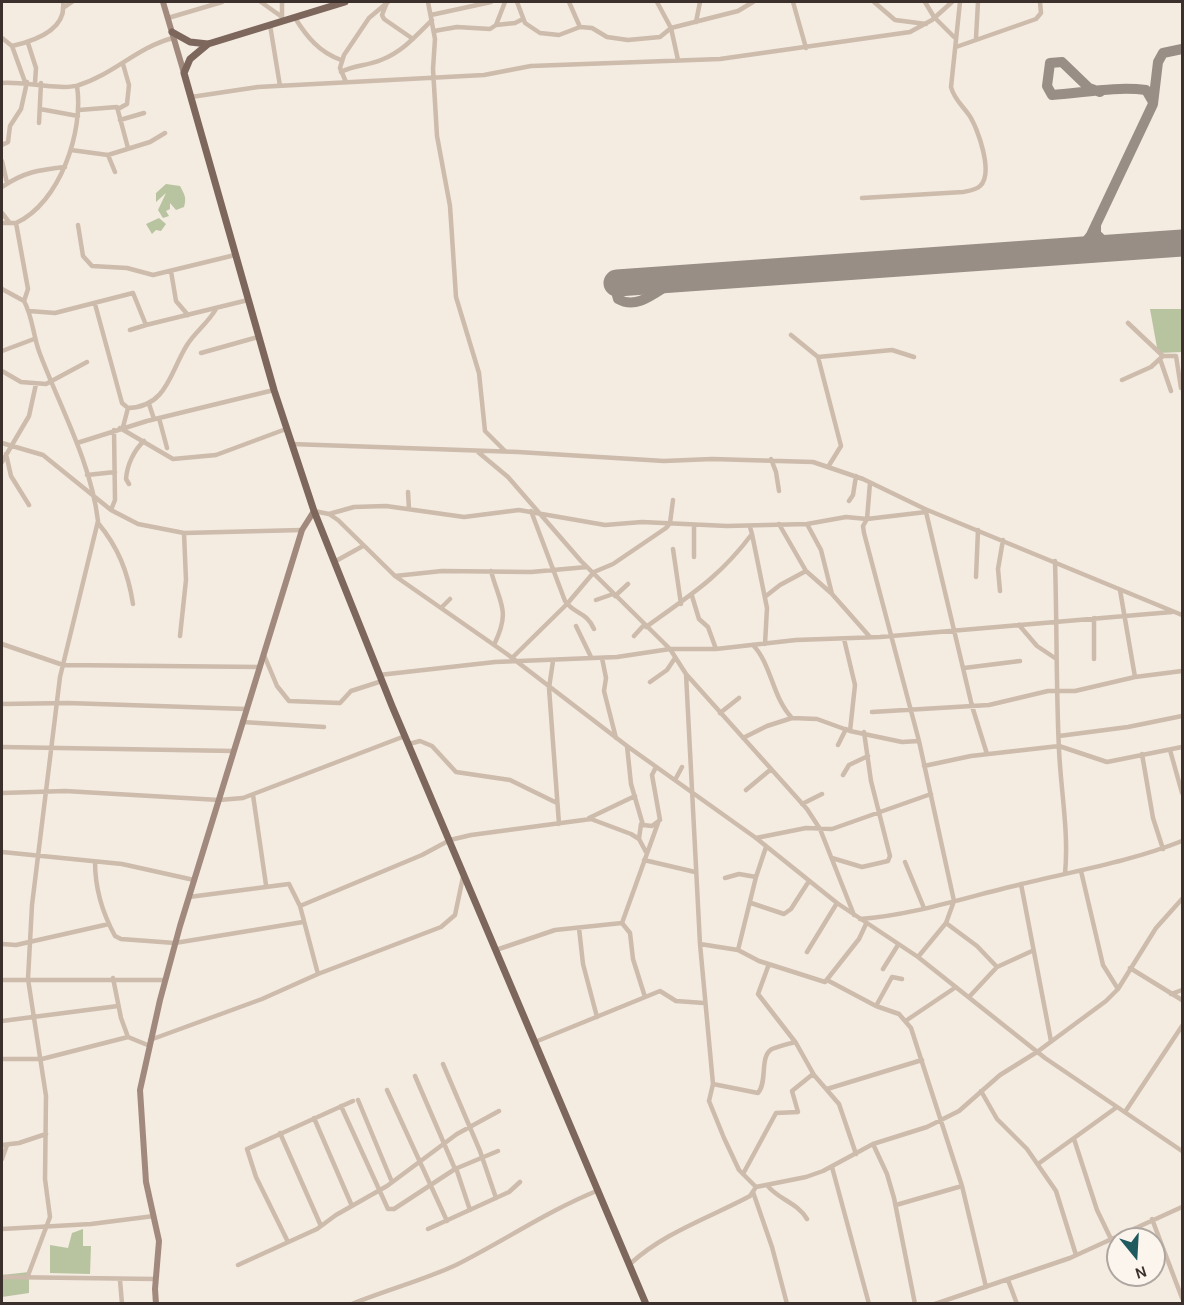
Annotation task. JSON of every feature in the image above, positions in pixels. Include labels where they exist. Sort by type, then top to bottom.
[{"type":"main road","points":[[345,2],[295,18],[283,19],[208,44],[190,59],[184,73],[258,337],[314,511],[405,736],[646,1304]]},
{"type":"main road","points":[[173,35],[190,42],[208,44]]},
{"type":"street","points":[[12,46],[28,43],[58,25],[63,2]]},
{"type":"street","points":[[63,8],[72,2]]},
{"type":"street","points":[[163,2],[184,73]]},
{"type":"street","points":[[168,18],[222,2]]},
{"type":"street","points":[[261,2],[283,19]]},
{"type":"street","points":[[282,2],[283,19]]},
{"type":"street","points":[[428,2],[434,32],[437,144],[450,206],[456,297],[478,373],[485,431],[506,452]]},
{"type":"street","points":[[341,72],[353,66],[383,59],[401,50],[432,17],[491,2]]},
{"type":"street","points":[[496,25],[505,2]]},
{"type":"street","points":[[518,2],[523,19],[531,28],[552,35],[580,27],[594,28],[607,37],[628,40],[653,39],[671,28],[738,11],[753,2]]},
{"type":"street","points":[[569,2],[580,27]]},
{"type":"street","points":[[657,2],[671,28],[678,60]]},
{"type":"street","points":[[696,22],[700,2]]},
{"type":"street","points":[[793,2],[806,48]]},
{"type":"street","points":[[874,2],[895,20],[926,24]]},
{"type":"street","points":[[925,2],[934,17],[954,37]]},
{"type":"street","points":[[191,97],[280,86],[483,75],[531,66],[720,59],[806,48],[845,39],[910,32],[926,24],[951,2]]},
{"type":"street","points":[[862,198],[963,192],[981,186],[986,175],[985,157],[970,117],[951,87],[956,47],[954,37],[960,2]]},
{"type":"street","points":[[976,38],[978,2]]},
{"type":"street","points":[[956,47],[976,38],[1036,19],[1041,13],[1040,2]]},
{"type":"street","points":[[387,3],[383,18],[413,39]]},
{"type":"street","points":[[346,82],[341,72],[341,60],[369,18],[387,3]]},
{"type":"street","points":[[295,18],[308,38],[321,50],[341,60]]},
{"type":"street","points":[[434,32],[457,27],[485,30],[523,19]]},
{"type":"street","points":[[270,25],[280,86]]},
{"type":"street","points":[[2,82],[77,86],[123,64],[148,46],[173,35]]},
{"type":"street","points":[[2,38],[12,46],[26,82],[21,109],[10,126],[8,142],[2,145]]},
{"type":"street","points":[[28,43],[36,68],[39,123]]},
{"type":"street","points":[[118,109],[127,104],[130,95],[123,64]]},
{"type":"street","points":[[2,223],[16,223],[39,205],[65,167],[79,110],[77,86]]},
{"type":"street","points":[[79,110],[114,106],[118,109],[128,148]]},
{"type":"street","points":[[40,109],[78,116]]},
{"type":"street","points":[[120,120],[144,113]]},
{"type":"street","points":[[71,150],[108,154],[150,142],[165,133]]},
{"type":"street","points":[[108,154],[115,172]]},
{"type":"street","points":[[2,161],[7,183]]},
{"type":"street","points":[[2,187],[12,178],[35,170],[65,167]]},
{"type":"street","points":[[2,213],[9,222]]},
{"type":"street","points":[[16,223],[28,289],[24,301]]},
{"type":"street","points":[[78,225],[83,256],[85,261],[92,266],[127,268],[153,275],[236,255]]},
{"type":"street","points":[[171,271],[176,302],[188,315]]},
{"type":"street","points":[[2,289],[24,301],[29,311],[34,339],[77,443],[94,495],[98,523],[63,664],[56,703],[30,939],[28,979],[46,1096],[45,1179],[50,1217],[27,1278]]},
{"type":"street","points":[[29,311],[55,314],[133,293],[146,326]]},
{"type":"street","points":[[130,330],[248,300]]},
{"type":"street","points":[[95,304],[122,403],[128,408]]},
{"type":"street","points":[[128,408],[149,404],[162,394],[187,345],[216,309]]},
{"type":"street","points":[[1128,323],[1162,358],[1171,391]]},
{"type":"street","points":[[790,335],[818,357],[823,370],[824,389],[841,446],[828,467]]},
{"type":"street","points":[[201,353],[258,337]]},
{"type":"street","points":[[2,351],[34,339]]},
{"type":"street","points":[[818,357],[892,350],[914,357]]},
{"type":"street","points":[[1122,380],[1162,358],[1182,355]]},
{"type":"street","points":[[1176,356],[1181,388]]},
{"type":"street","points":[[2,371],[21,382],[51,383],[87,362]]},
{"type":"street","points":[[2,462],[10,445],[30,416],[36,384]]},
{"type":"street","points":[[77,443],[156,418],[274,390]]},
{"type":"street","points":[[149,404],[167,448]]},
{"type":"street","points":[[111,510],[115,500],[115,465],[119,429],[128,408]]},
{"type":"street","points":[[119,429],[173,459],[208,456],[286,429]]},
{"type":"street","points":[[129,484],[126,479],[127,469],[136,449],[144,441]]},
{"type":"street","points":[[2,443],[43,455],[111,510],[138,524],[184,533],[302,530]]},
{"type":"street","points":[[291,444],[664,461],[771,459],[813,462],[856,476],[925,511],[1055,561],[1182,615]]},
{"type":"street","points":[[478,452],[508,477],[534,511],[614,595],[670,649],[686,674],[802,804],[820,829],[855,915]]},
{"type":"street","points":[[6,454],[12,476],[29,505]]},
{"type":"street","points":[[771,459],[776,472],[778,491]]},
{"type":"street","points":[[115,465],[127,469]]},
{"type":"street","points":[[87,475],[115,472]]},
{"type":"street","points":[[849,501],[853,495],[856,476]]},
{"type":"street","points":[[870,483],[867,519],[863,526],[864,533],[912,711],[954,901],[946,923],[918,957]]},
{"type":"street","points":[[408,492],[409,509]]},
{"type":"street","points":[[514,660],[594,572],[613,564],[670,523],[672,500]]},
{"type":"street","points":[[156,1304],[155,1279],[159,1241],[145,1171],[139,1093],[165,980],[194,880],[302,530],[314,511],[329,514],[354,507],[386,506],[464,517],[519,510],[534,511],[591,524],[670,523],[750,526],[807,524],[846,517],[867,519],[925,511]]},
{"type":"street","points":[[534,511],[567,604],[587,616],[594,629]]},
{"type":"street","points":[[925,511],[936,567],[972,706],[987,754]]},
{"type":"street","points":[[329,514],[395,576],[442,607],[616,738],[756,838],[837,903],[918,957],[1037,1052],[1182,1152]]},
{"type":"street","points":[[98,523],[110,537],[121,558],[133,604]]},
{"type":"street","points":[[779,524],[806,571],[832,594],[870,637]]},
{"type":"street","points":[[807,524],[821,550],[832,594]]},
{"type":"street","points":[[694,525],[694,556]]},
{"type":"street","points":[[750,526],[766,596],[768,613],[765,644]]},
{"type":"street","points":[[976,577],[978,530]]},
{"type":"street","points":[[180,636],[186,580],[184,533]]},
{"type":"street","points":[[634,636],[645,626],[692,596],[728,564],[752,534]]},
{"type":"street","points":[[999,591],[998,569],[1003,540]]},
{"type":"street","points":[[334,562],[363,546]]},
{"type":"street","points":[[673,549],[681,604]]},
{"type":"street","points":[[1055,561],[1055,658],[1065,818],[1065,874]]},
{"type":"street","points":[[395,576],[442,571],[554,570],[587,567]]},
{"type":"street","points":[[491,571],[505,610],[503,627],[494,645]]},
{"type":"street","points":[[766,596],[780,585],[806,571]]},
{"type":"street","points":[[596,600],[614,595],[628,584]]},
{"type":"street","points":[[1120,590],[1126,614],[1135,677]]},
{"type":"street","points":[[692,596],[699,619],[708,627],[716,649]]},
{"type":"street","points":[[442,607],[450,599]]},
{"type":"street","points":[[264,655],[277,686],[289,701],[340,703],[351,691],[381,678],[514,660],[553,661],[602,658],[670,649],[716,649],[1019,625],[1126,614],[1175,612]]},
{"type":"street","points":[[1094,618],[1094,659]]},
{"type":"street","points":[[1019,625],[1036,646],[1055,658]]},
{"type":"street","points":[[576,626],[591,657]]},
{"type":"street","points":[[838,746],[848,730],[855,685],[844,639]]},
{"type":"street","points":[[2,644],[63,664],[260,667]]},
{"type":"street","points":[[753,645],[761,655],[782,706],[792,718]]},
{"type":"street","points":[[602,658],[606,678],[604,691],[616,738]]},
{"type":"street","points":[[650,682],[667,670],[675,658]]},
{"type":"street","points":[[553,661],[549,688],[559,824]]},
{"type":"street","points":[[964,668],[1020,661]]},
{"type":"street","points":[[872,712],[1000,704],[1037,693],[1100,686],[1135,677],[1182,671]]},
{"type":"street","points":[[686,674],[694,872],[700,903],[704,1003],[713,1084],[709,1101],[737,1167],[756,1187]]},
{"type":"street","points":[[720,713],[739,698]]},
{"type":"street","points":[[2,705],[56,703],[246,709]]},
{"type":"street","points":[[1059,736],[1128,727],[1182,716]]},
{"type":"street","points":[[743,738],[767,726],[792,718],[817,720],[848,730],[902,742],[919,741]]},
{"type":"street","points":[[242,722],[324,727]]},
{"type":"street","points":[[832,858],[862,867],[888,861],[890,856],[878,812],[864,732]]},
{"type":"street","points":[[2,793],[46,791],[219,800],[253,795],[405,736]]},
{"type":"street","points":[[409,744],[420,741],[432,746],[456,772],[510,780],[557,803]]},
{"type":"street","points":[[627,746],[629,774],[641,824],[639,839]]},
{"type":"street","points":[[924,766],[987,754],[1059,746],[1107,762],[1182,747]]},
{"type":"street","points":[[2,747],[234,751]]},
{"type":"street","points":[[1170,750],[1182,793]]},
{"type":"street","points":[[1142,754],[1153,818],[1163,849]]},
{"type":"street","points":[[843,775],[849,765],[868,756]]},
{"type":"street","points":[[675,780],[682,766]]},
{"type":"street","points":[[622,923],[660,813],[652,775],[656,767]]},
{"type":"street","points":[[746,790],[770,770]]},
{"type":"street","points":[[802,804],[822,794]]},
{"type":"street","points":[[756,838],[806,828],[832,829],[931,794]]},
{"type":"street","points":[[253,795],[266,885]]},
{"type":"street","points":[[300,906],[422,855],[450,840],[587,819],[635,796]]},
{"type":"street","points":[[587,819],[615,826],[639,839],[646,852]]},
{"type":"street","points":[[641,824],[652,826],[657,824]]},
{"type":"street","points":[[861,920],[924,908],[1129,860],[1182,841]]},
{"type":"street","points":[[738,950],[766,847]]},
{"type":"street","points":[[2,852],[122,864],[194,880]]},
{"type":"street","points":[[644,860],[694,872]]},
{"type":"street","points":[[95,862],[98,889],[108,924],[115,936],[121,939],[176,943],[303,922]]},
{"type":"street","points":[[905,862],[924,908]]},
{"type":"street","points":[[1081,871],[1103,965],[1118,989]]},
{"type":"street","points":[[725,878],[739,874],[756,877]]},
{"type":"street","points":[[2,1059],[42,1059],[128,1037],[150,1043],[262,999],[451,921],[461,898],[464,875]]},
{"type":"street","points":[[751,903],[784,914],[792,909],[809,881]]},
{"type":"street","points":[[189,897],[266,885],[289,884],[300,906],[318,974]]},
{"type":"street","points":[[1021,884],[1051,1041]]},
{"type":"street","points":[[630,1264],[674,1233],[753,1192],[756,1187],[806,1178],[832,1167],[873,1144],[942,1120],[958,1111],[1020,1060],[1037,1052],[1106,1001],[1118,989],[1156,928],[1182,899]]},
{"type":"street","points":[[807,952],[837,903]]},
{"type":"street","points":[[496,950],[555,930],[622,923]]},
{"type":"street","points":[[622,923],[630,933],[633,959],[645,997]]},
{"type":"street","points":[[946,923],[977,946],[997,967]]},
{"type":"street","points":[[2,944],[16,945],[30,939],[69,934],[108,924]]},
{"type":"street","points":[[700,944],[738,950],[820,982],[827,980],[860,939],[866,924]]},
{"type":"street","points":[[579,928],[583,964],[597,1017]]},
{"type":"street","points":[[883,969],[898,945]]},
{"type":"street","points":[[969,997],[997,967],[1032,951]]},
{"type":"street","points":[[769,964],[758,994],[795,1042],[813,1074],[839,1104],[856,1154]]},
{"type":"street","points":[[1130,968],[1182,1000]]},
{"type":"street","points":[[876,1006],[892,977],[902,979]]},
{"type":"street","points":[[2,980],[113,978],[165,980]]},
{"type":"street","points":[[113,978],[118,1006],[128,1037]]},
{"type":"street","points":[[827,980],[907,1020],[962,1186],[986,1287]]},
{"type":"street","points":[[907,1020],[956,987]]},
{"type":"street","points":[[1171,994],[1182,990]]},
{"type":"street","points":[[535,1042],[660,991],[676,1001],[704,1003]]},
{"type":"street","points":[[2,1021],[118,1006]]},
{"type":"street","points":[[1125,1112],[1182,1027]]},
{"type":"street","points":[[713,1084],[758,1093],[764,1083],[766,1055],[771,1049],[795,1042]]},
{"type":"street","points":[[827,1089],[922,1060]]},
{"type":"street","points":[[443,1064],[471,1126],[496,1198]]},
{"type":"street","points":[[743,1174],[776,1113],[798,1112],[792,1091],[813,1074]]},
{"type":"street","points":[[415,1076],[470,1210]]},
{"type":"street","points":[[387,1090],[447,1221]]},
{"type":"street","points":[[981,1091],[997,1119],[1038,1164],[1056,1191],[1076,1255]]},
{"type":"street","points":[[288,1242],[246,1151],[248,1148],[355,1101],[392,1182]]},
{"type":"street","points":[[341,1106],[386,1208],[390,1210],[455,1169],[498,1151]]},
{"type":"street","points":[[1038,1164],[1117,1107]]},
{"type":"street","points":[[238,1265],[321,1226],[379,1191],[442,1144],[499,1111]]},
{"type":"street","points":[[314,1118],[352,1206]]},
{"type":"street","points":[[280,1133],[321,1226]]},
{"type":"street","points":[[2,1159],[4,1145],[46,1134]]},
{"type":"street","points":[[1074,1139],[1097,1210],[1106,1229]]},
{"type":"street","points":[[873,1144],[887,1174],[896,1205],[915,1304]]},
{"type":"street","points":[[832,1167],[869,1304]]},
{"type":"street","points":[[428,1229],[509,1192],[520,1182]]},
{"type":"street","points":[[767,1185],[772,1192],[799,1208],[807,1219]]},
{"type":"street","points":[[896,1205],[962,1186]]},
{"type":"street","points":[[352,1304],[453,1266],[541,1220],[559,1206],[599,1190]]},
{"type":"street","points":[[753,1192],[772,1247],[787,1304]]},
{"type":"street","points":[[1136,1227],[1182,1207]]},
{"type":"street","points":[[2,1229],[91,1224],[155,1215]]},
{"type":"street","points":[[1152,1219],[1182,1298]]},
{"type":"street","points":[[935,1304],[1008,1280],[1106,1241]]},
{"type":"street","points":[[2,1277],[155,1279]]},
{"type":"street","points":[[120,1280],[122,1304]]},
{"type":"street","points":[[1008,1280],[1017,1304]]},
{"type":"green space","points":[[166,184],[180,186],[185,201],[184,207],[176,210],[170,203],[170,209],[166,211],[169,216],[163,218],[158,210],[166,193],[156,202],[156,193]]},
{"type":"green space","points":[[159,218],[166,224],[161,231],[156,230],[152,234],[146,224]]},
{"type":"green space","points":[[1150,309],[1182,309],[1182,352],[1158,353]]},
{"type":"green space","points":[[83,1229],[83,1246],[91,1246],[90,1274],[50,1273],[50,1245],[68,1248],[72,1233]]},
{"type":"green space","points":[[29,1272],[29,1293],[2,1297],[2,1275]]},
{"type":"taxiway","points":[[1071,251],[1084,244],[1091,235],[1153,104],[1158,62],[1163,53],[1182,49]]},
{"type":"taxiway","points":[[1100,92],[1089,88],[1062,62],[1050,63],[1047,86],[1052,95],[1087,91],[1099,90],[1111,89],[1135,89],[1146,90],[1153,102]]},
{"type":"taxiway","points":[[1096,224],[1096,234],[1111,248]]},
{"type":"taxiway","points":[[617,283],[615,288],[618,299],[634,302],[650,296],[681,278]]},
{"type":"runway","points":[[617,283],[1182,243]]}]
